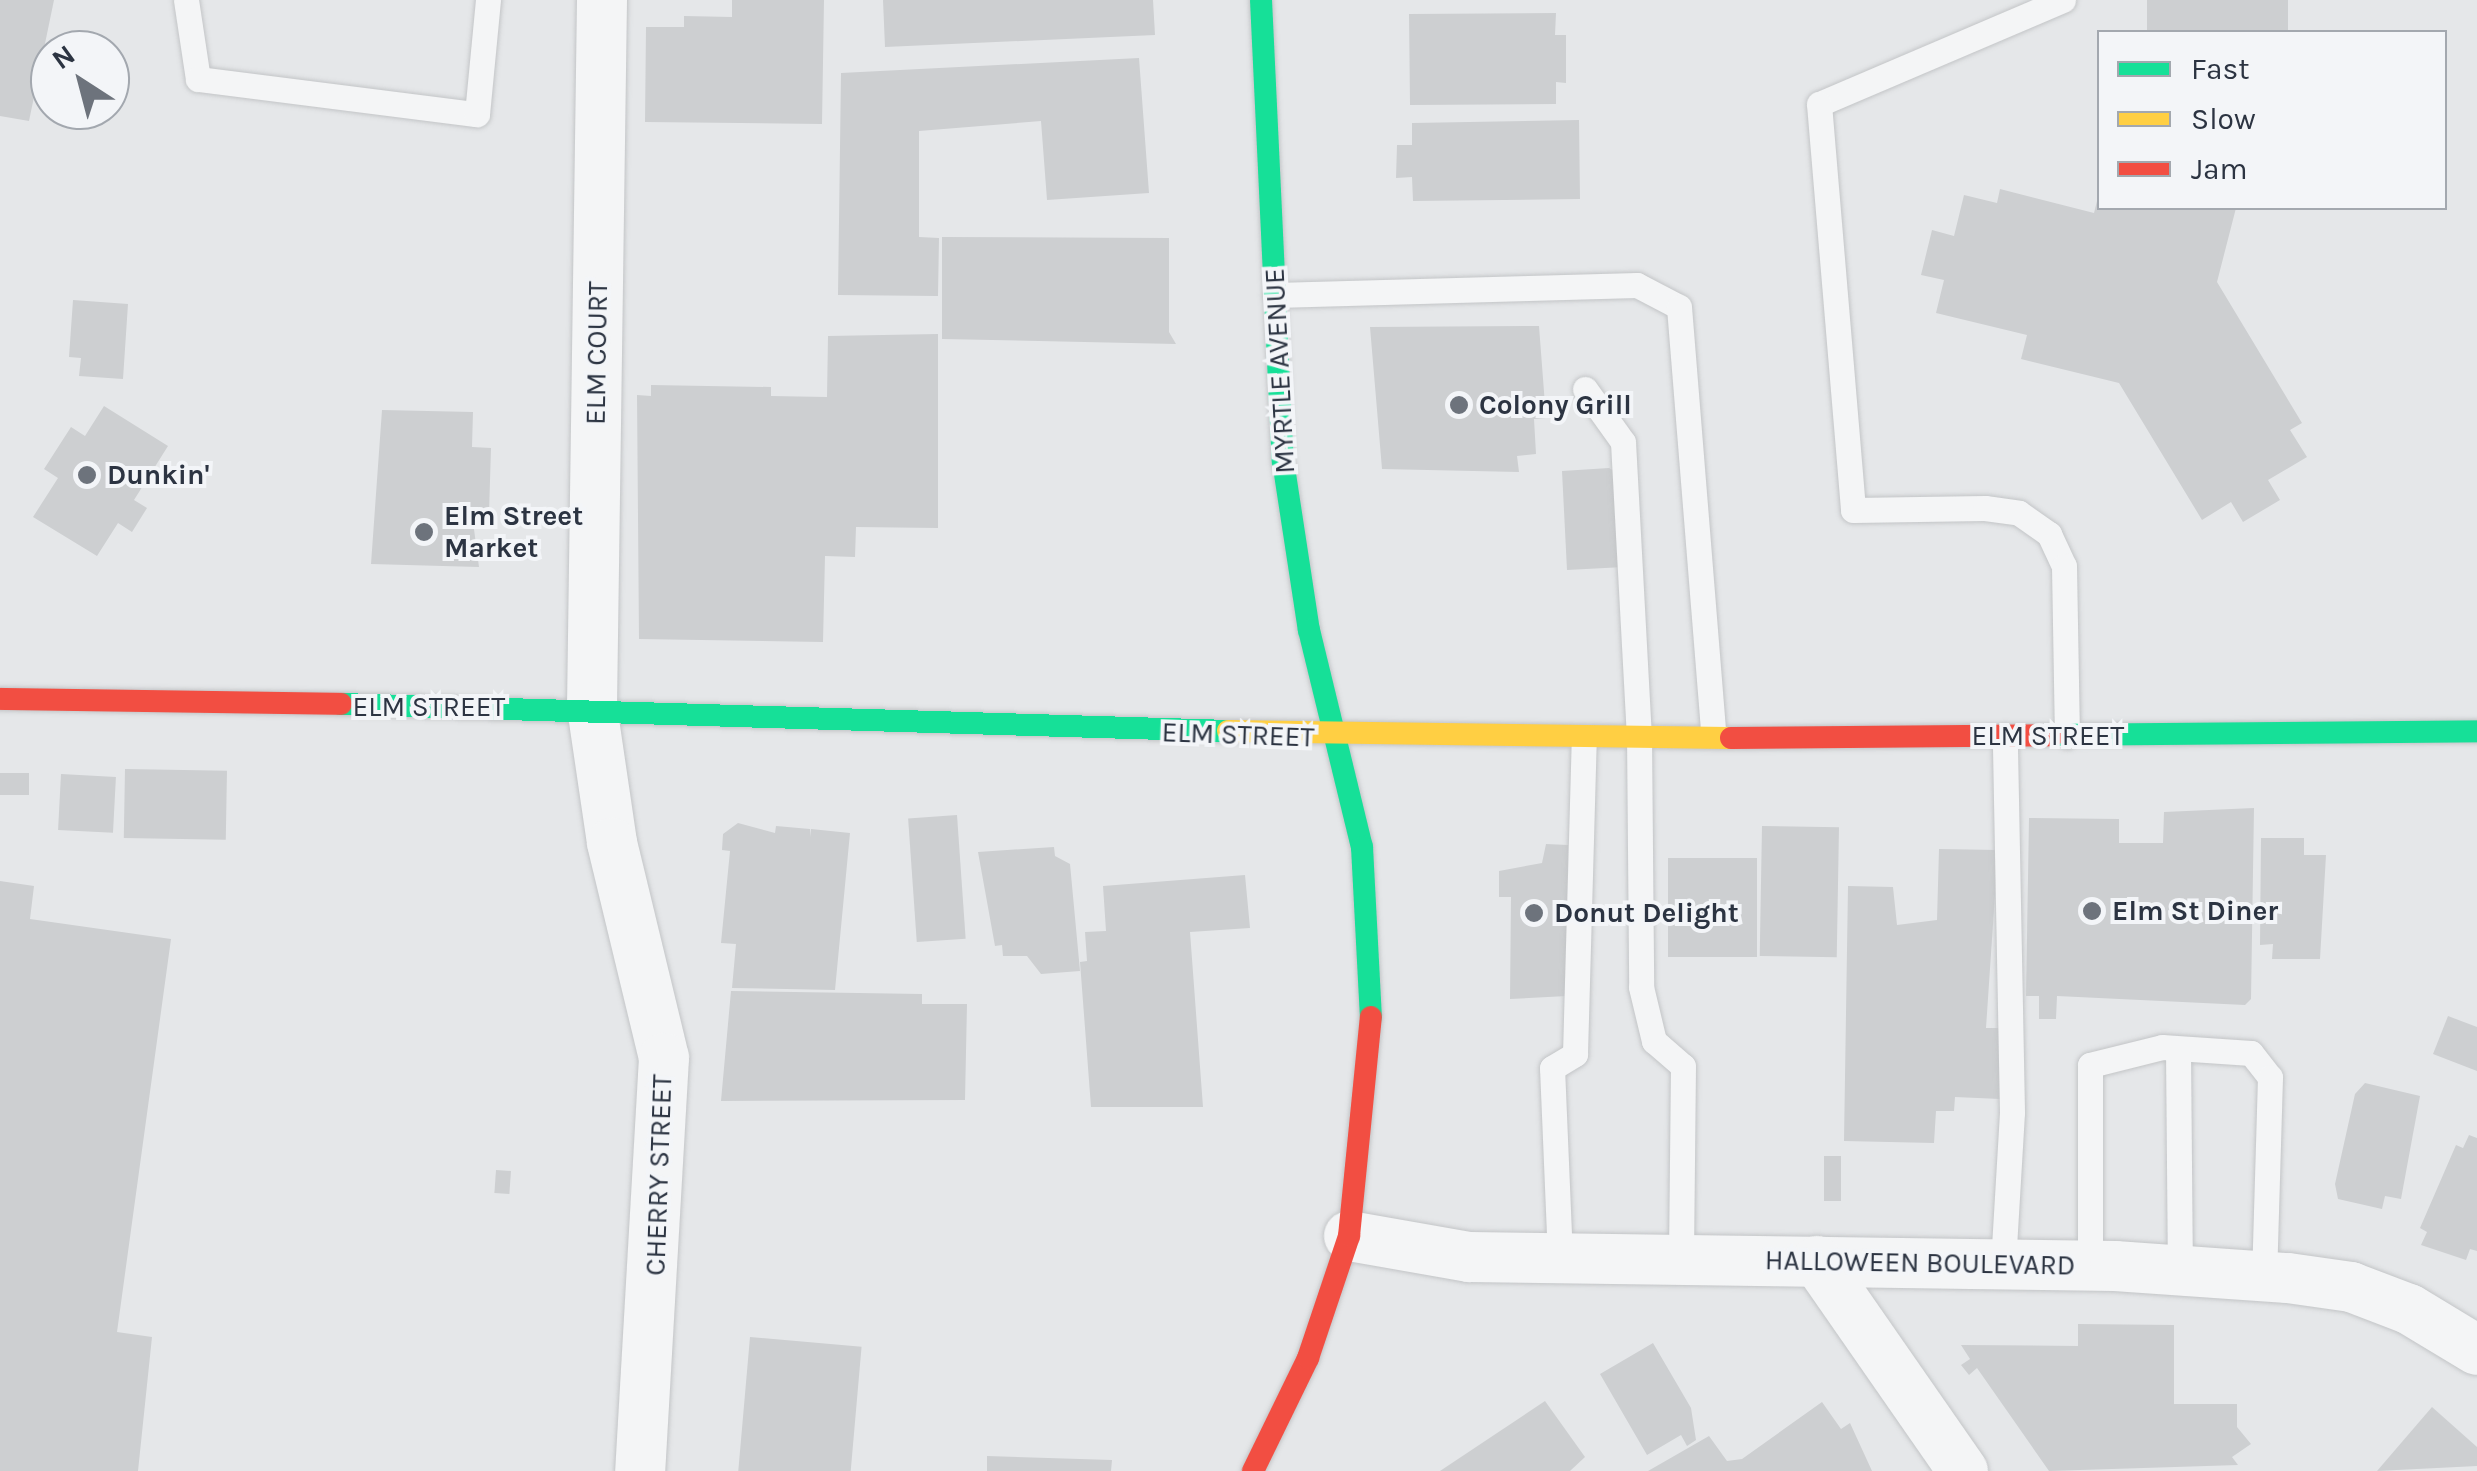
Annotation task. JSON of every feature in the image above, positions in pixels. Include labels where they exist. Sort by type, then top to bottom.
[{"type":"main road","name":"MYRTLE AVENUE","points":[[1261,0],[1283,461],[1334,738],[1362,847],[1373,966],[1370,1096],[1349,1236],[1308,1358],[1264,1465]]},
{"type":"main road","name":"ELM STREET","points":[[0,698],[592,707],[1334,738],[2477,731]]},
{"type":"street","name":"ELM COURT","points":[[592,707],[602,0]]},
{"type":"street","name":"CHERRY STREET","points":[[592,707],[612,843],[664,1058],[640,1471]]},
{"type":"street","name":"HALLOWEEN BOULEVARD","points":[[1349,1236],[1469,1257],[2090,1266],[2264,1276],[2351,1288],[2409,1309],[2477,1350]]},
{"type":"street","points":[[1816,1260],[1964,1471]]},
{"type":"lane","points":[[186,0],[198,79],[477,114],[488,0]]},
{"type":"lane","points":[[2063,0],[1820,104],[1853,510],[1984,508],[2019,513],[2049,534],[2064,566],[2068,736]]},
{"type":"lane","points":[[1274,294],[1637,285],[1678,307],[1713,734]]},
{"type":"lane","points":[[1585,389],[1623,442],[1640,734],[1642,987],[1654,1041],[1683,1066],[1681,1260]]},
{"type":"lane","points":[[2004,1264],[2012,1112],[2006,736]]},
{"type":"lane","points":[[1560,1258],[1552,1068],[1575,1054],[1584,737]]},
{"type":"lane","points":[[2178,1048],[2180,1270]]},
{"type":"lane","points":[[2090,1266],[2090,1065],[2178,1048],[2251,1054],[2270,1077],[2264,1276]]},
{"type":"building","points":[[0,0],[54,0],[48,30],[30,30],[29,121],[0,116]]},
{"type":"building","points":[[732,0],[824,0],[822,124],[645,122],[646,27],[684,27],[684,16],[732,17]]},
{"type":"building","points":[[883,0],[1153,0],[1155,35],[885,47]]},
{"type":"building","points":[[2147,0],[2288,0],[2288,30],[2147,30]]},
{"type":"building","points":[[1556,13],[1555,35],[1566,35],[1566,83],[1556,82],[1556,104],[1410,105],[1409,14]]},
{"type":"building","points":[[1139,58],[1149,193],[1047,200],[1041,121],[919,131],[919,237],[939,238],[938,296],[838,295],[841,73]]},
{"type":"building","points":[[1579,120],[1580,199],[1413,201],[1412,177],[1396,178],[1397,145],[1412,145],[1412,123]]},
{"type":"building","points":[[2000,189],[2094,213],[2097,201],[2097,210],[2235,210],[2217,282],[2302,423],[2290,430],[2307,457],[2268,480],[2280,500],[2243,522],[2231,502],[2202,520],[2119,383],[2021,359],[2027,335],[1936,313],[1944,280],[1921,275],[1932,230],[1954,236],[1964,195],[1997,203]]},
{"type":"building","points":[[942,237],[1169,238],[1169,332],[1176,344],[942,339]]},
{"type":"building","points":[[73,300],[128,304],[123,379],[79,376],[81,358],[69,357]]},
{"type":"building","points":[[1539,326],[1546,418],[1534,419],[1536,454],[1517,456],[1519,472],[1382,469],[1370,327]]},
{"type":"building","points":[[938,334],[938,528],[856,527],[855,557],[825,556],[823,642],[639,639],[637,395],[651,396],[651,385],[771,387],[771,396],[827,397],[828,336]]},
{"type":"building","points":[[104,406],[168,446],[134,500],[147,508],[132,532],[118,523],[97,556],[33,517],[58,478],[44,469],[71,427],[85,436]]},
{"type":"building","points":[[382,410],[473,412],[472,447],[491,448],[489,514],[472,514],[479,567],[371,564]]},
{"type":"building","points":[[1609,468],[1619,474],[1624,567],[1567,570],[1562,471]]},
{"type":"building","points":[[125,769],[227,771],[226,840],[124,838]]},
{"type":"building","points":[[0,773],[29,773],[29,795],[0,795]]},
{"type":"building","points":[[61,774],[116,777],[113,833],[58,830]]},
{"type":"building","points":[[2254,808],[2251,999],[2245,1005],[2057,996],[2056,1019],[2039,1019],[2039,996],[2026,996],[2029,818],[2119,819],[2119,843],[2163,843],[2164,812]]},
{"type":"building","points":[[957,815],[966,939],[917,942],[908,818]]},
{"type":"building","points":[[738,823],[775,833],[776,826],[810,829],[811,837],[811,829],[850,833],[835,990],[732,988],[736,944],[721,943],[730,851],[722,850],[723,834]]},
{"type":"building","points":[[1762,826],[1839,827],[1837,957],[1760,956]]},
{"type":"building","points":[[2261,838],[2304,838],[2304,855],[2326,855],[2320,959],[2272,959],[2273,944],[2260,945]]},
{"type":"building","points":[[1546,844],[1568,845],[1567,996],[1510,999],[1511,897],[1499,897],[1499,871],[1542,863]]},
{"type":"building","points":[[1054,847],[1055,856],[1070,864],[1080,971],[1041,974],[1027,956],[1003,956],[1002,945],[995,946],[978,852]]},
{"type":"building","points":[[1939,849],[1998,850],[1986,1028],[2002,1028],[2000,1099],[1955,1097],[1954,1111],[1936,1111],[1934,1143],[1844,1141],[1848,886],[1893,887],[1897,925],[1937,920]]},
{"type":"building","points":[[1668,858],[1757,858],[1757,957],[1668,957]]},
{"type":"building","points":[[1245,875],[1250,928],[1190,932],[1203,1107],[1091,1107],[1080,962],[1087,961],[1085,932],[1106,931],[1103,886]]},
{"type":"building","points":[[0,881],[34,886],[30,919],[171,939],[117,1332],[152,1337],[138,1471],[0,1471]]},
{"type":"building","points":[[731,991],[922,994],[922,1004],[967,1004],[965,1100],[721,1101]]},
{"type":"building","points":[[2448,1016],[2477,1027],[2477,1071],[2433,1054]]},
{"type":"building","points":[[2365,1083],[2420,1096],[2401,1199],[2385,1196],[2382,1209],[2338,1199],[2335,1184],[2355,1094]]},
{"type":"building","points":[[2469,1135],[2477,1138],[2477,1251],[2470,1249],[2466,1260],[2421,1245],[2427,1232],[2420,1228],[2456,1145],[2463,1148]]},
{"type":"building","points":[[1824,1156],[1841,1156],[1841,1201],[1824,1201]]},
{"type":"building","points":[[496,1170],[511,1171],[509,1194],[494,1193]]},
{"type":"building","points":[[2078,1324],[2174,1325],[2174,1404],[2237,1404],[2237,1427],[2251,1444],[2232,1457],[2238,1465],[2049,1471],[1977,1368],[1969,1375],[1961,1365],[1970,1359],[1961,1345],[2078,1346]]},
{"type":"building","points":[[750,1337],[862,1347],[851,1471],[738,1471]]},
{"type":"building","points":[[1653,1343],[1691,1408],[1696,1440],[1687,1446],[1681,1435],[1647,1455],[1600,1374]]},
{"type":"building","points":[[1545,1401],[1585,1457],[1570,1471],[1440,1471]]},
{"type":"building","points":[[1822,1402],[1841,1429],[1850,1423],[1872,1471],[1648,1471],[1709,1436],[1727,1461],[1742,1459]]},
{"type":"building","points":[[2432,1407],[2477,1447],[2477,1466],[2377,1471]]},
{"type":"building","points":[[987,1456],[1112,1460],[1111,1471],[987,1471]]},
{"type":"traffic: fast","points":[[1261,0],[1283,461],[1309,630],[1362,847],[1371,1017]]},
{"type":"traffic: fast","points":[[341,704],[1228,731]]},
{"type":"traffic: fast","points":[[2053,735],[2477,731]]},
{"type":"traffic: slow","points":[[1228,731],[1731,738]]},
{"type":"traffic: jam","points":[[0,699],[341,704]]},
{"type":"traffic: jam","points":[[1731,738],[2053,735]]},
{"type":"traffic: jam","points":[[1253,1471],[1308,1358],[1349,1236],[1371,1017]]},
{"type":"place","name":"Colony Grill","points":[[1459,405]]},
{"type":"place","name":"Dunkin'","points":[[87,475]]},
{"type":"place","name":"Elm Street Market","points":[[424,532]]},
{"type":"place","name":"Elm St Diner","points":[[2092,911]]},
{"type":"place","name":"Donut Delight","points":[[1534,913]]}]
